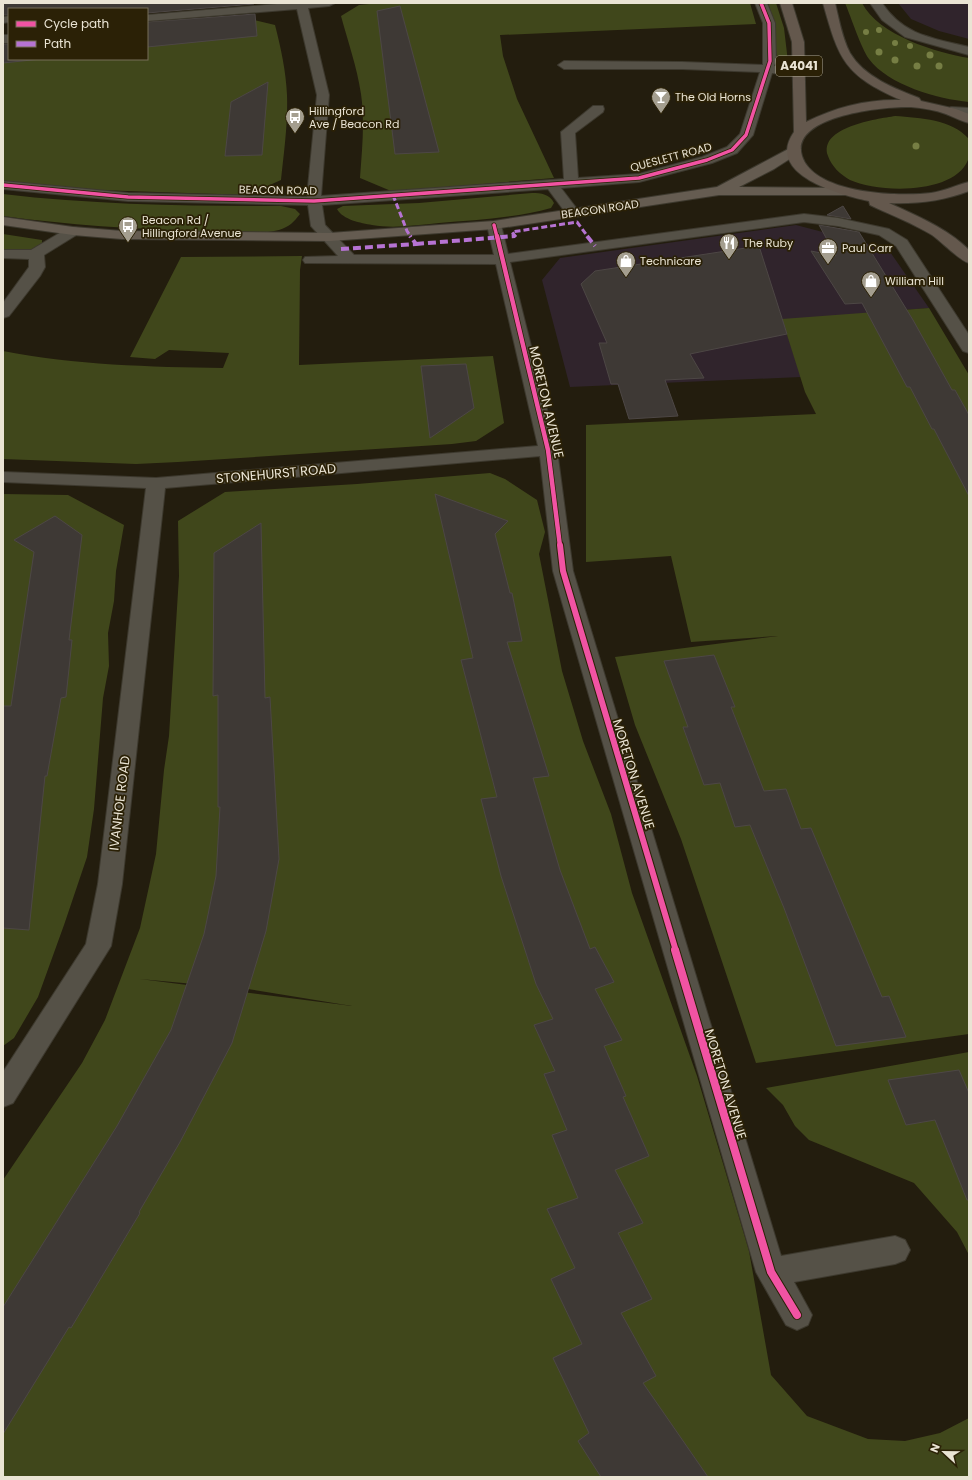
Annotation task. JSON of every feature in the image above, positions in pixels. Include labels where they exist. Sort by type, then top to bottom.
[{"type":"highway","name":"A4041","points":[[786,3],[798,42],[800,72],[800,131]]},
{"type":"highway","points":[[829,3],[846,55],[862,74],[894,93],[969,119]]},
{"type":"highway","points":[[929,106],[896,104],[868,105],[848,109],[822,118],[800,131],[794,150],[798,163],[806,172],[820,182],[844,192],[861,196],[904,199],[927,197],[946,194],[969,186]]},
{"type":"highway","points":[[861,196],[931,228],[959,248],[969,259]]},
{"type":"main road","name":"BEACON ROAD","points":[[719,191],[769,166],[794,150]]},
{"type":"main road","name":"BEACON ROAD","points":[[3,221],[73,231],[122,235],[330,237],[494,225],[719,191],[844,192]]},
{"type":"street","points":[[148,18],[328,3]]},
{"type":"street","name":"QUESLETT ROAD","points":[[552,185],[639,178],[707,160],[732,150],[746,135],[753,109],[769,68],[769,23],[761,3]]},
{"type":"street","points":[[876,3],[886,18],[909,35],[969,51]]},
{"type":"street","points":[[302,4],[323,95],[314,201],[318,226],[350,260]]},
{"type":"street","points":[[564,65],[769,68],[800,72]]},
{"type":"street","points":[[571,183],[568,132],[598,109]]},
{"type":"street","points":[[951,112],[969,112]]},
{"type":"street","name":"BEACON ROAD","points":[[3,185],[128,197],[314,201],[552,185]]},
{"type":"street","points":[[552,185],[572,213]]},
{"type":"street","points":[[310,260],[502,259],[775,221],[804,218],[838,222],[884,232],[902,243],[969,348]]},
{"type":"street","name":"MORETON AVENUE","points":[[494,225],[548,450],[563,572],[771,1272],[797,1315]]},
{"type":"street","points":[[3,254],[36,254],[73,231]]},
{"type":"street","points":[[3,313],[32,276],[37,267],[36,254]]},
{"type":"street","name":"STONEHURST ROAD","points":[[3,477],[156,483],[548,450]]},
{"type":"street","name":"IVANHOE ROAD","points":[[3,1095],[98,946],[110,884],[156,483]]},
{"type":"street","points":[[771,1272],[895,1250]]},
{"type":"shaded area","points":[[898,3],[969,3],[969,39],[939,31],[911,19]]},
{"type":"shaded area","points":[[796,225],[888,249],[929,308],[868,313],[787,334],[801,377],[570,387],[542,280],[560,258]]},
{"type":"green space","points":[[379,3],[750,3],[756,24],[500,35],[503,56],[517,99],[554,178],[391,191],[360,178],[363,126],[361,94],[355,64],[341,16],[359,5]]},
{"type":"green space","points":[[768,3],[776,3],[784,28],[788,62],[777,60],[773,19]]},
{"type":"green space","points":[[845,3],[862,3],[870,14],[881,24],[910,41],[941,52],[969,58],[969,102],[943,98],[914,89],[888,76],[877,68],[869,59],[859,40]]},
{"type":"green space","points":[[246,18],[275,25],[286,78],[287,95],[286,138],[281,180],[247,195],[97,190],[3,181],[3,42],[8,42],[8,60],[148,60],[148,25]]},
{"type":"green space","points":[[895,116],[925,119],[945,123],[954,127],[969,139],[970,153],[968,160],[960,171],[948,180],[932,185],[896,189],[878,187],[850,180],[834,167],[828,156],[827,146],[832,138],[840,131],[863,122]]},
{"type":"green space","points":[[532,193],[548,196],[554,203],[551,208],[495,218],[397,227],[358,222],[343,216],[337,209],[343,206],[419,203]]},
{"type":"green space","points":[[3,194],[107,203],[281,206],[295,209],[300,214],[286,227],[279,230],[260,233],[229,233],[101,226],[3,216]]},
{"type":"green space","points":[[3,234],[42,240],[42,245],[28,250],[3,250]]},
{"type":"green space","points":[[302,256],[300,270],[299,365],[493,356],[504,423],[476,441],[452,444],[136,464],[3,459],[3,351],[30,356],[85,362],[140,366],[223,368],[229,353],[169,350],[155,359],[130,357],[181,257]]},
{"type":"green space","points":[[929,308],[969,375],[969,1034],[756,1063],[681,839],[635,725],[615,657],[778,636],[691,642],[671,556],[586,562],[586,425],[816,414],[805,392],[782,319]]},
{"type":"green space","points":[[490,473],[505,479],[537,500],[545,532],[539,554],[562,671],[583,741],[611,814],[632,893],[697,1076],[749,1251],[771,1375],[807,1416],[868,1439],[905,1441],[940,1433],[969,1418],[969,1477],[3,1477],[3,1180],[82,1063],[105,1020],[140,928],[156,854],[164,770],[169,736],[179,576],[178,521],[225,492],[357,484]],"holes":[[[140,979],[248,989],[352,1006]]]},
{"type":"green space","points":[[3,494],[68,495],[124,525],[116,571],[114,601],[108,633],[109,666],[103,698],[94,809],[87,857],[38,997],[14,1038],[3,1046]]},
{"type":"green space","points":[[969,1052],[969,1255],[957,1232],[914,1183],[809,1140],[795,1126],[783,1105],[766,1088]]},
{"type":"building","points":[[3,3],[254,4],[148,13],[148,8],[8,8],[8,15],[3,15]]},
{"type":"building","points":[[400,6],[439,152],[395,154],[377,11]]},
{"type":"building","points":[[255,14],[257,36],[148,47],[148,22]]},
{"type":"building","points":[[3,44],[8,44],[8,60],[32,60],[3,63]]},
{"type":"building","points":[[268,82],[262,155],[225,156],[231,102]]},
{"type":"building","points":[[843,206],[851,219],[827,215]]},
{"type":"building","points":[[819,225],[859,232],[913,320],[952,390],[955,390],[969,415],[969,496],[934,429],[932,429],[910,387],[907,387],[862,303],[845,304],[811,251],[836,256]]},
{"type":"building","points":[[759,246],[787,334],[690,354],[704,378],[665,380],[678,416],[629,419],[618,384],[611,384],[599,343],[607,343],[581,284],[595,271]]},
{"type":"building","points":[[466,364],[474,408],[430,438],[421,366]]},
{"type":"building","points":[[435,494],[508,521],[495,534],[510,593],[512,593],[522,641],[507,642],[549,776],[533,778],[560,870],[590,949],[595,947],[614,982],[595,989],[622,1040],[604,1046],[626,1096],[623,1097],[649,1156],[615,1170],[643,1223],[618,1233],[652,1299],[621,1313],[656,1376],[643,1383],[708,1477],[601,1477],[578,1441],[589,1433],[553,1358],[582,1344],[551,1279],[575,1268],[547,1209],[578,1198],[552,1135],[567,1130],[544,1074],[555,1071],[534,1025],[553,1019],[536,984],[501,876],[481,799],[497,797],[461,660],[473,658]]},
{"type":"building","points":[[55,516],[82,535],[69,640],[72,640],[66,697],[61,698],[47,776],[45,776],[29,930],[3,928],[3,706],[11,706],[34,552],[14,540]]},
{"type":"building","points":[[261,523],[265,698],[270,697],[279,859],[266,931],[232,1043],[180,1142],[139,1212],[140,1213],[71,1328],[69,1327],[3,1434],[3,1307],[117,1126],[171,1030],[204,934],[216,876],[220,807],[218,807],[218,695],[213,696],[214,553]]},
{"type":"building","points":[[714,655],[735,707],[731,707],[764,791],[786,789],[801,829],[811,828],[882,997],[889,996],[906,1037],[836,1046],[784,908],[750,825],[735,827],[720,783],[704,785],[683,727],[688,727],[664,661]]},
{"type":"building","points":[[959,1070],[969,1093],[969,1200],[967,1200],[935,1120],[906,1125],[888,1080]]},
{"type":"marked path","points":[[341,249],[416,244],[407,231],[393,195]]},
{"type":"marked path","points":[[416,244],[496,237],[516,237],[512,232],[577,222],[595,246]]},
{"type":"cycle path","points":[[3,185],[128,197],[314,201],[639,178],[707,160],[732,150],[746,135],[753,109],[770,61],[769,23],[761,3]]},
{"type":"cycle path","points":[[494,225],[548,450],[563,571],[771,1272],[797,1315]]},
{"type":"place","name":"The Old Horns","points":[[661,114]]},
{"type":"place","name":"Hillingford Ave / Beacon Rd","points":[[295,134]]},
{"type":"place","name":"Beacon Rd / Hillingford Avenue","points":[[128,243]]},
{"type":"place","name":"The Ruby","points":[[729,260]]},
{"type":"place","name":"Paul Carr","points":[[828,265]]},
{"type":"place","name":"Technicare","points":[[626,278]]},
{"type":"place","name":"William Hill","points":[[871,298]]}]
